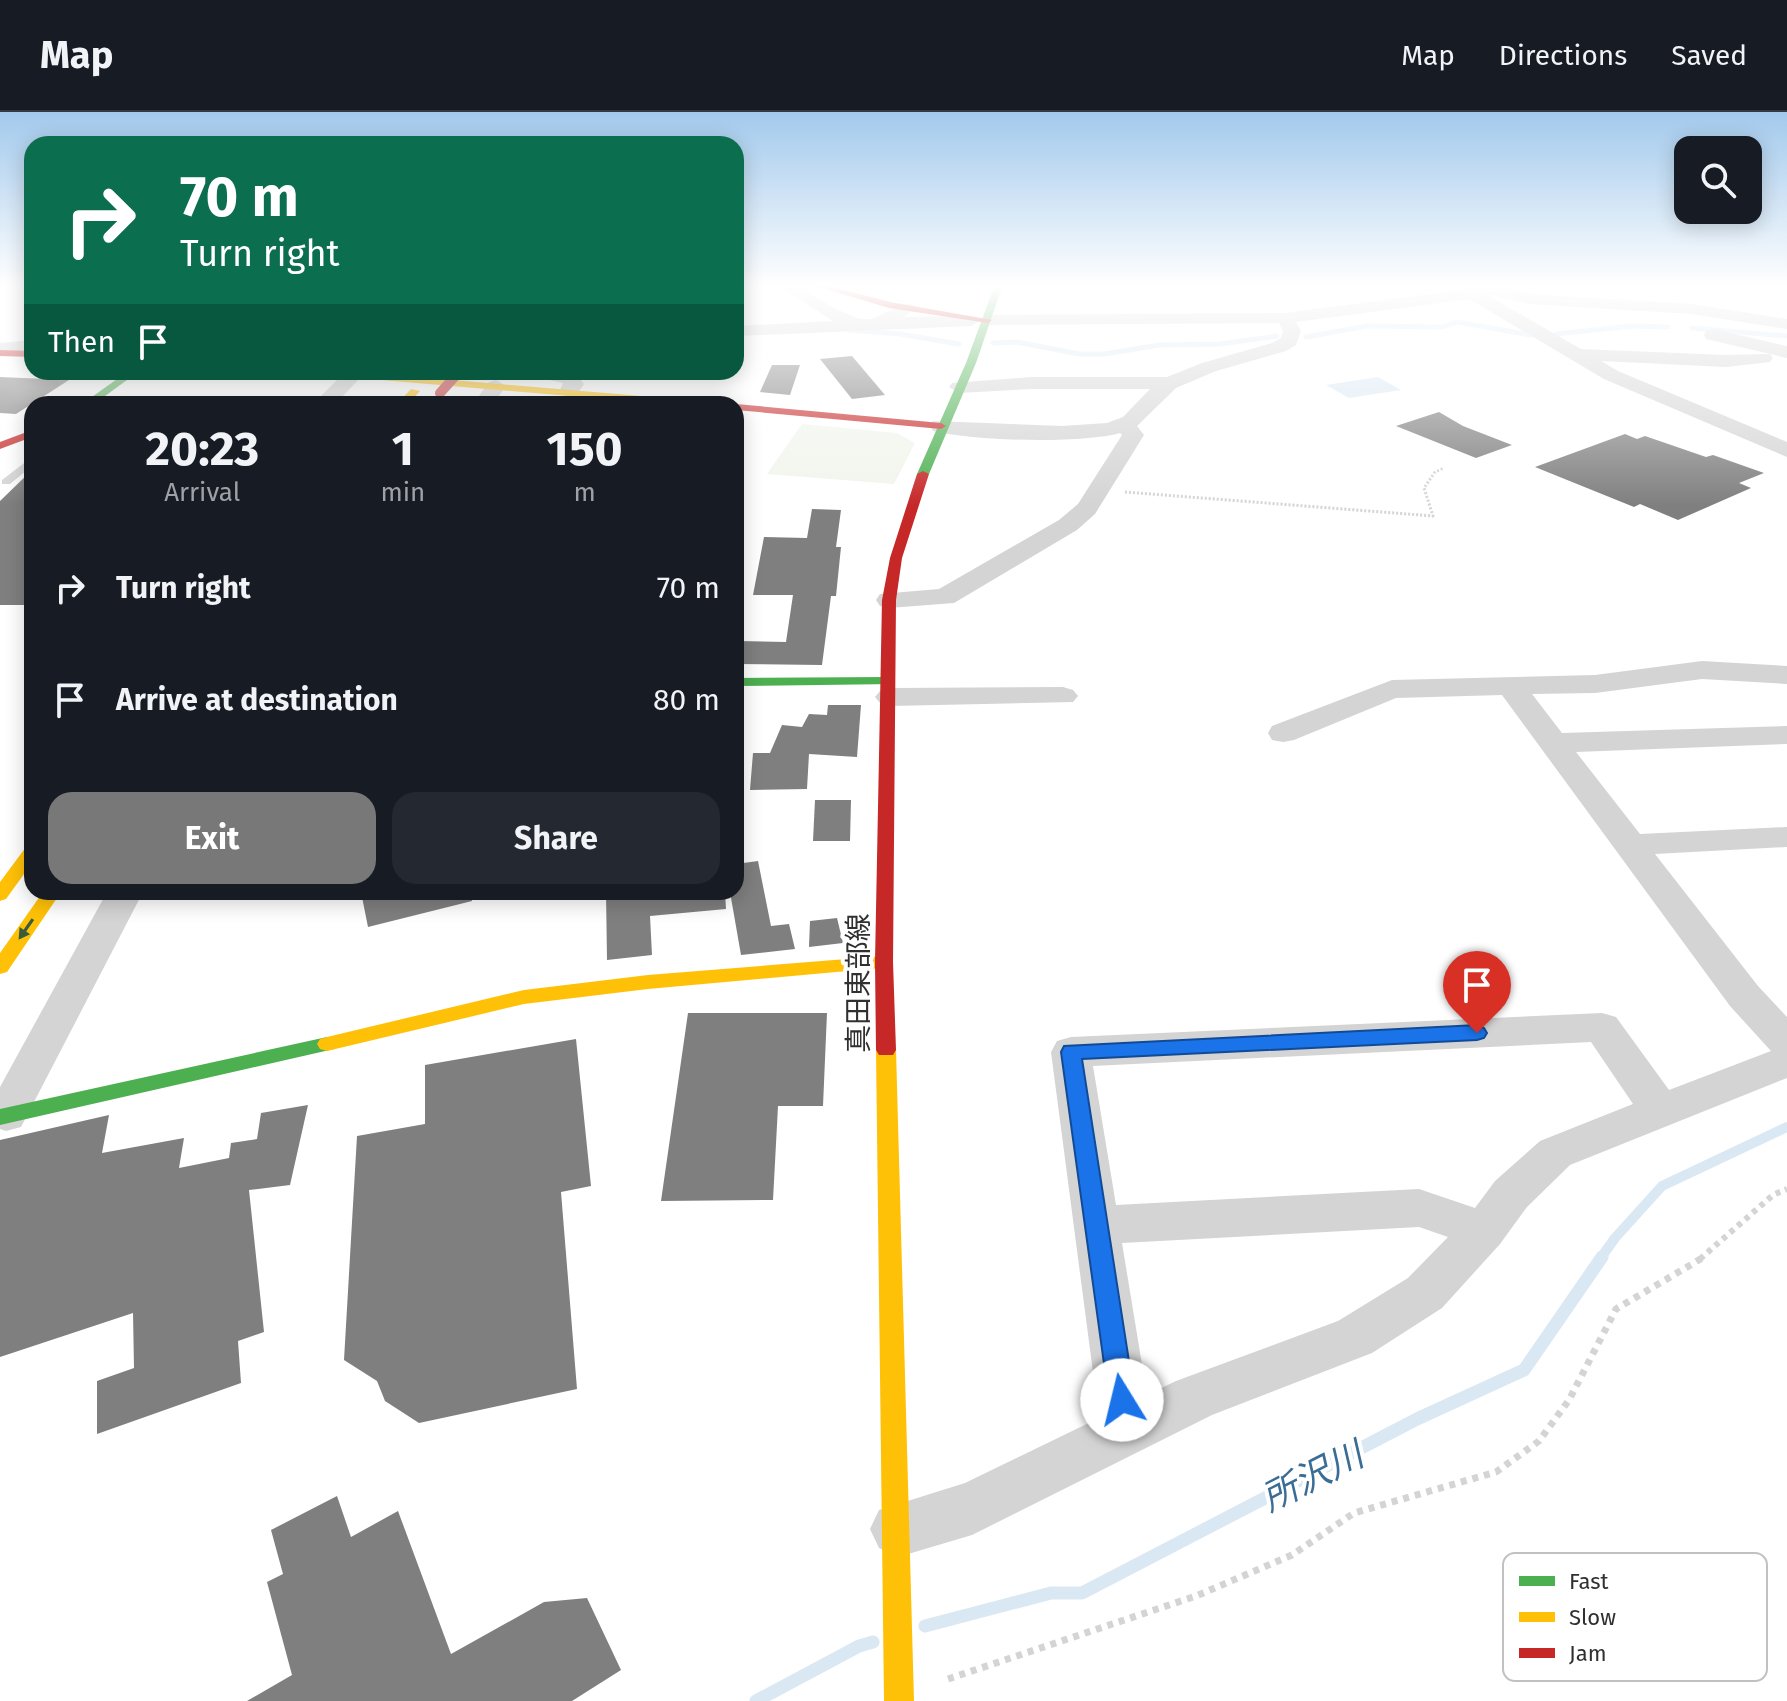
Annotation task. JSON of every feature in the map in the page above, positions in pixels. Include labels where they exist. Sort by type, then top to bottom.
[{"type":"main road","name":"真田東部線","points":[[899,1700],[884,962],[889,600],[893,562],[903,529],[968,358]]},
{"type":"main road","points":[[98,396],[122,380]]},
{"type":"main road","points":[[410,396],[426,380]]},
{"type":"main road","points":[[430,380],[613,396]]},
{"type":"main road","points":[[437,396],[452,380]]},
{"type":"main road","points":[[744,408],[941,426]]},
{"type":"main road","points":[[0,446],[24,436]]},
{"type":"main road","points":[[744,682],[890,689]]},
{"type":"main road","points":[[0,895],[24,862]]},
{"type":"main road","points":[[0,967],[46,900]]},
{"type":"main road","points":[[3,1116],[299,1051],[524,997],[648,982],[884,962]]},
{"type":"street","points":[[941,426],[1102,430],[1125,424],[1151,396],[1170,383],[1245,358]]},
{"type":"street","points":[[1581,358],[1611,375],[1787,450]]},
{"type":"street","points":[[1664,358],[1726,361],[1755,358]]},
{"type":"street","points":[[331,396],[347,380]]},
{"type":"street","points":[[569,392],[574,384],[571,380]]},
{"type":"street","points":[[959,387],[1031,383],[1170,383]]},
{"type":"street","points":[[489,396],[496,386]]},
{"type":"street","points":[[889,600],[945,597],[1068,525],[1087,509],[1133,435],[1125,424]]},
{"type":"street","points":[[1283,733],[1392,689],[1595,684],[1702,670],[1787,675]]},
{"type":"street","points":[[1510,686],[1744,996],[1787,1043]]},
{"type":"street","points":[[890,689],[1063,696]]},
{"type":"street","points":[[1555,743],[1787,735]]},
{"type":"street","points":[[1631,845],[1785,839]]},
{"type":"street","points":[[3,1116],[121,900]]},
{"type":"street","points":[[1127,1430],[1071,1052],[1602,1027],[1660,1110]]},
{"type":"street","points":[[898,1552],[972,1508],[1194,1398],[1355,1337],[1425,1293],[1484,1230],[1511,1194],[1555,1153],[1787,1061]]},
{"type":"street","points":[[1095,1225],[1419,1208],[1484,1230]]},
{"type":"lane","points":[[2,483],[24,466]]},
{"type":"path","points":[[1100,489],[1433,516],[1424,488],[1435,472],[1444,468]]},
{"type":"path","points":[[899,1700],[971,1669],[1196,1596],[1292,1555],[1354,1513],[1496,1472],[1539,1441],[1569,1400],[1616,1309],[1706,1256],[1773,1195],[1787,1189]]},
{"type":"shaded area","points":[[1378,377],[1401,390],[1349,398],[1326,385]]},
{"type":"shaded area","points":[[802,424],[897,433],[915,443],[894,484],[767,474]]},
{"type":"building","points":[[854,358],[885,395],[852,399],[820,359]]},
{"type":"building","points":[[772,365],[800,365],[790,395],[760,392]]},
{"type":"building","points":[[0,377],[69,380],[44,396],[24,396],[24,409],[16,414],[0,413]]},
{"type":"building","points":[[1439,412],[1463,426],[1512,445],[1476,458],[1396,426]]},
{"type":"building","points":[[1625,434],[1637,439],[1645,436],[1706,457],[1713,455],[1764,473],[1739,483],[1751,488],[1678,520],[1640,504],[1634,507],[1535,467]]},
{"type":"building","points":[[24,478],[24,605],[0,605],[0,501]]},
{"type":"building","points":[[812,509],[841,510],[836,547],[841,547],[836,596],[831,596],[822,665],[744,664],[744,641],[786,642],[793,595],[753,595],[764,537],[807,538]]},
{"type":"building","points":[[828,705],[861,705],[857,757],[809,754],[807,789],[750,790],[753,753],[770,753],[782,725],[802,727],[809,714],[827,715]]},
{"type":"building","points":[[815,800],[851,800],[850,841],[813,841]]},
{"type":"building","points":[[758,861],[771,926],[789,924],[795,949],[741,955],[731,900],[744,900],[744,863]]},
{"type":"building","points":[[363,900],[472,900],[472,901],[368,927]]},
{"type":"building","points":[[606,900],[725,900],[726,909],[650,916],[652,955],[607,960]]},
{"type":"building","points":[[837,918],[843,943],[809,947],[810,921]]},
{"type":"building","points":[[688,1013],[827,1013],[823,1106],[778,1106],[773,1200],[661,1201]]},
{"type":"building","points":[[576,1039],[591,1186],[561,1192],[577,1389],[419,1423],[385,1401],[377,1381],[344,1360],[357,1136],[425,1124],[425,1065]]},
{"type":"building","points":[[308,1105],[290,1185],[249,1190],[264,1332],[238,1341],[241,1383],[97,1434],[97,1381],[134,1368],[133,1313],[0,1357],[0,1140],[109,1115],[102,1153],[184,1138],[179,1168],[229,1158],[231,1143],[257,1139],[261,1113]]},
{"type":"building","points":[[337,1496],[351,1537],[398,1511],[451,1654],[544,1602],[587,1598],[621,1670],[572,1701],[247,1701],[292,1675],[267,1582],[283,1574],[271,1530]]},
{"type":"waterway","name":"所沢川","points":[[1600,1259],[1662,1186],[1787,1127]]},
{"type":"waterway","name":"所沢川","points":[[925,1626],[1051,1593],[1082,1593],[1417,1419],[1524,1370],[1602,1257]]},
{"type":"waterway","name":"所沢川","points":[[756,1701],[859,1646],[873,1642]]},
{"type":"traffic: fast","points":[[923,474],[973,358]]},
{"type":"traffic: fast","points":[[98,396],[122,380]]},
{"type":"traffic: fast","points":[[744,682],[890,681]]},
{"type":"traffic: fast","points":[[0,1117],[327,1044]]},
{"type":"traffic: slow","points":[[417,380],[606,396]]},
{"type":"traffic: slow","points":[[410,396],[415,391]]},
{"type":"traffic: slow","points":[[0,895],[24,862]]},
{"type":"traffic: slow","points":[[0,967],[46,900]]},
{"type":"traffic: slow","points":[[327,1044],[524,997],[648,982],[884,962]]},
{"type":"traffic: slow","points":[[886,1050],[899,1701]]},
{"type":"traffic: jam","points":[[440,393],[452,380]]},
{"type":"traffic: jam","points":[[744,408],[941,426]]},
{"type":"traffic: jam","points":[[0,446],[24,436]]},
{"type":"traffic: jam","points":[[886,1050],[884,962],[889,600],[896,558],[923,474]]},
{"type":"route","points":[[1122,1400],[1071,1052],[1477,1033]]}]
